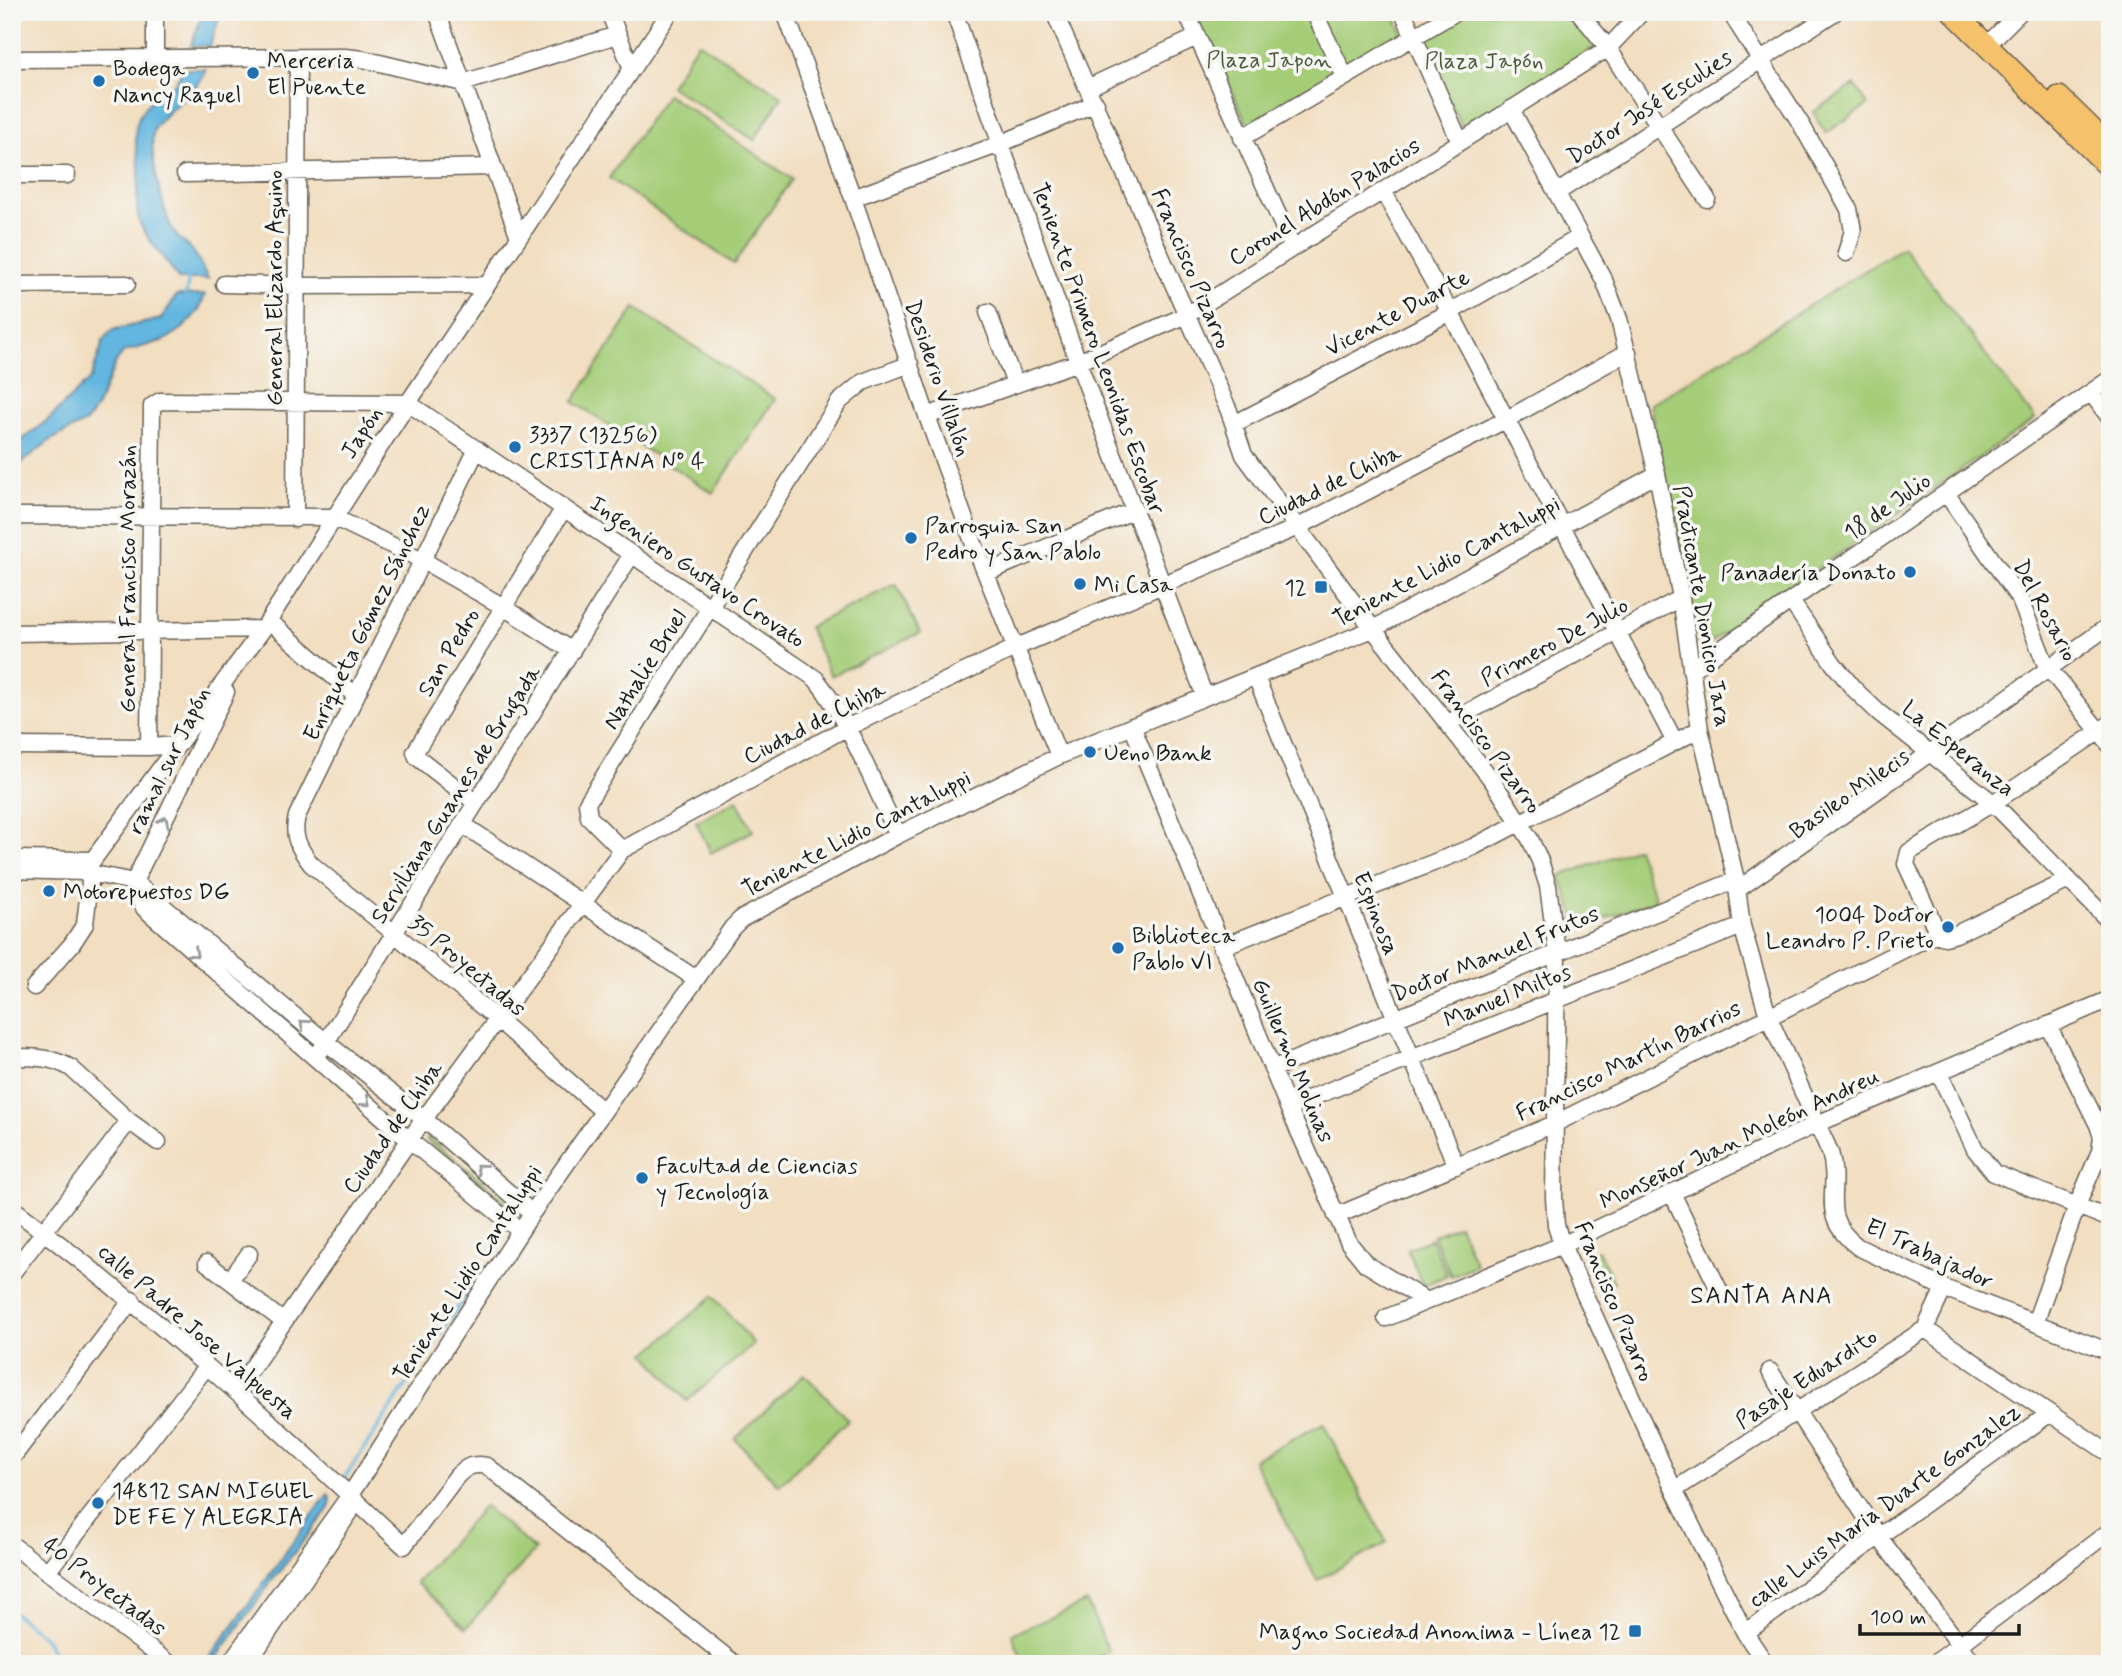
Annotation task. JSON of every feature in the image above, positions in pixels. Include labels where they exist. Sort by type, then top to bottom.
[{"type":"main road","points":[[1953,12],[1992,41],[2086,134],[2110,168]]},
{"type":"main road","points":[[1973,12],[1992,41]]},
{"type":"main road","points":[[2086,134],[2110,147]]},
{"type":"street","points":[[155,12],[155,58]]},
{"type":"street","points":[[437,12],[519,237]]},
{"type":"street","points":[[609,12],[632,69]]},
{"type":"street","name":"Japón","points":[[89,868],[266,625],[408,403],[670,12]]},
{"type":"street","name":"Desiderio Villalón","points":[[785,12],[853,198],[927,416],[1059,756]]},
{"type":"street","name":"Teniente Primero Leonidas Escobar","points":[[954,12],[1078,362],[1205,697]]},
{"type":"street","name":"Francisco Pizarro","points":[[1054,12],[1234,424],[1244,454],[1373,629],[1492,780],[1521,824],[1540,860],[1548,886],[1557,953],[1554,1124],[1556,1225],[1562,1245],[1674,1490],[1745,1633],[1766,1664]]},
{"type":"street","points":[[1185,12],[1293,248]]},
{"type":"street","points":[[1314,12],[1345,77]]},
{"type":"street","points":[[1403,12],[1460,142]]},
{"type":"street","points":[[1242,138],[1456,12]]},
{"type":"street","points":[[1579,12],[1608,48],[1707,199]]},
{"type":"street","name":"Coronel Abdón Palacios","points":[[927,416],[1078,362],[1187,315],[1608,48],[1642,12]]},
{"type":"street","points":[[1730,12],[1801,124],[1849,209],[1853,231],[1846,253]]},
{"type":"street","name":"Doctor José Esculies","points":[[1558,192],[1835,12]]},
{"type":"street","points":[[1992,41],[2020,12]]},
{"type":"street","points":[[12,59],[363,59],[463,83],[617,35]]},
{"type":"street","points":[[1089,87],[1197,37]]},
{"type":"street","name":"General Elizardo Aquino","points":[[295,519],[298,58]]},
{"type":"street","points":[[853,198],[1000,144],[1096,103]]},
{"type":"street","name":"Practicante Dionicio Jara","points":[[1511,109],[1604,280],[1628,352],[1657,474],[1681,598],[1700,729],[1737,890],[1742,926],[1768,1016],[1817,1124]]},
{"type":"street","points":[[185,174],[493,167]]},
{"type":"street","points":[[12,175],[67,175]]},
{"type":"street","points":[[1383,191],[1507,419],[1675,742]]},
{"type":"street","name":"Vicente Duarte","points":[[1234,424],[1450,312],[1580,237]]},
{"type":"street","points":[[12,285],[127,284]]},
{"type":"street","points":[[224,284],[487,285]]},
{"type":"street","points":[[988,312],[1015,384]]},
{"type":"street","name":"Ciudad de Chiba","points":[[236,1391],[409,1140],[622,850],[846,729],[1017,647],[1297,527],[1507,419],[1628,352]]},
{"type":"street","name":"Nathalie Bruel","points":[[622,850],[589,817],[587,803],[839,402],[863,383],[910,364]]},
{"type":"street","name":"18 de Julio","points":[[1691,670],[2110,379]]},
{"type":"street","points":[[2091,393],[2110,418]]},
{"type":"street","name":"General Francisco Morazán","points":[[149,747],[152,406],[160,401],[296,402]]},
{"type":"street","points":[[296,402],[408,403]]},
{"type":"street","name":"Ingeniero Gustavo Crovato","points":[[408,403],[816,679],[846,729],[898,835]]},
{"type":"street","name":"Enriqueta Gómez Sánchez","points":[[297,816],[477,449]]},
{"type":"street","name":"Teniente Lidio Cantaluppi","points":[[229,1664],[354,1498],[532,1213],[741,919],[898,835],[1059,756],[1373,629],[1657,474]]},
{"type":"street","name":"Del Rosario","points":[[1946,493],[2020,600],[2051,672],[2106,734]]},
{"type":"street","name":"San Pedro","points":[[476,803],[417,757],[415,752],[564,508]]},
{"type":"street","points":[[986,573],[1135,510]]},
{"type":"street","points":[[16,518],[333,517],[422,560],[502,606],[572,651]]},
{"type":"street","name":"Serviliana Guanes de Brugada","points":[[316,1058],[632,554]]},
{"type":"street","name":"Primero De Julio","points":[[1448,723],[1681,598]]},
{"type":"street","name":"La Esperanza","points":[[1791,601],[1853,688],[1878,712],[1993,803],[2110,922]]},
{"type":"street","points":[[12,633],[149,631],[266,625],[356,696]]},
{"type":"street","name":"Basileo Milecis","points":[[1737,890],[1933,756],[2051,672],[2110,625]]},
{"type":"street","name":"ramal sur Japón","points":[[139,887],[242,657]]},
{"type":"street","name":"Espinosa","points":[[1256,677],[1456,1166]]},
{"type":"street","name":"Guillermo Molinas","points":[[1132,726],[1221,947],[1336,1216],[1358,1257],[1425,1300]]},
{"type":"street","points":[[1221,947],[1473,847],[1700,729]]},
{"type":"street","points":[[1935,934],[1935,927],[1906,864],[1909,852],[2106,734]]},
{"type":"street","points":[[12,746],[178,745]]},
{"type":"street","name":"35 Proyectadas","points":[[297,816],[293,831],[298,847],[311,864],[603,1111]]},
{"type":"street","points":[[462,824],[696,979]]},
{"type":"street","points":[[12,859],[89,868],[139,887],[424,1119],[532,1213]]},
{"type":"street","points":[[12,870],[89,868]]},
{"type":"street","points":[[34,987],[72,944],[85,924],[89,868]]},
{"type":"street","name":"Francisco Martín Barrios","points":[[1336,1216],[1554,1124],[1935,934],[1944,937],[1956,934],[2070,880]]},
{"type":"street","points":[[139,887],[144,908],[409,1140],[520,1231]]},
{"type":"street","name":"Doctor Manuel Frutos","points":[[1272,1069],[1557,953],[1737,890]]},
{"type":"street","name":"Manuel Miltos","points":[[1288,1107],[1742,926]]},
{"type":"street","name":"Monseñor Juan Moleón Andreu","points":[[1387,1318],[1562,1245],[1817,1124],[2110,999]]},
{"type":"street","points":[[2035,1323],[2100,1151],[2102,1137],[2048,1026]]},
{"type":"street","points":[[12,1056],[42,1057],[72,1068],[129,1121],[158,1142]]},
{"type":"street","points":[[1939,1073],[1975,1149],[1994,1173],[2110,1219]]},
{"type":"street","points":[[12,1273],[129,1121]]},
{"type":"street","name":"El Trabajador","points":[[1817,1124],[1834,1166],[1832,1210],[1836,1225],[1846,1238],[1858,1247],[1944,1288],[2110,1352]]},
{"type":"street","points":[[1672,1193],[1720,1294]]},
{"type":"street","name":"calle Padre Jose Valpuesta","points":[[12,1208],[132,1300],[236,1391],[404,1546],[465,1468],[475,1464],[487,1466],[735,1664]]},
{"type":"street","points":[[230,1280],[248,1254]]},
{"type":"street","points":[[207,1263],[284,1322]]},
{"type":"street","points":[[1944,1288],[1925,1329],[2110,1454]]},
{"type":"street","points":[[12,1458],[132,1300]]},
{"type":"street","name":"Pasaje Eduardito","points":[[1674,1490],[1925,1329]]},
{"type":"street","points":[[47,1572],[207,1366]]},
{"type":"street","points":[[1770,1371],[1879,1537],[1974,1664]]},
{"type":"street","name":"calle Luis Maria Duarte Gonzalez","points":[[1745,1633],[2049,1414]]},
{"type":"street","points":[[247,1664],[354,1498]]},
{"type":"street","points":[[1934,1664],[2110,1531]]},
{"type":"street","name":"40 Proyectadas","points":[[12,1545],[170,1664]]},
{"type":"green space","name":"Plaza Japon","points":[[1194,12],[1393,12],[1403,34],[1248,125]]},
{"type":"green space","name":"Plaza Japón","points":[[1467,12],[1569,12],[1596,46],[1464,132],[1421,39]]},
{"type":"green space","points":[[698,42],[782,96],[754,140],[670,86]]},
{"type":"green space","points":[[1855,85],[1868,105],[1826,133],[1813,112]]},
{"type":"green space","points":[[667,94],[792,179],[734,264],[609,178]]},
{"type":"green space","points":[[1903,247],[2035,419],[1704,647],[1699,646],[1650,405]]},
{"type":"green space","points":[[635,308],[775,399],[713,493],[573,402]]},
{"type":"green space","points":[[896,584],[920,633],[831,676],[808,627]]},
{"type":"green space","points":[[737,800],[753,831],[711,853],[696,822]]},
{"type":"green space","points":[[1637,848],[1656,900],[1579,928],[1560,876]]},
{"type":"green space","points":[[427,1136],[515,1208],[515,1212],[427,1141]]},
{"type":"green space","points":[[1459,1225],[1476,1265],[1451,1276],[1433,1236]]},
{"type":"green space","points":[[1431,1239],[1447,1275],[1423,1286],[1407,1249]]},
{"type":"green space","points":[[1598,1250],[1614,1283],[1600,1289],[1585,1256]]},
{"type":"green space","points":[[713,1296],[754,1344],[687,1401],[646,1354]]},
{"type":"green space","points":[[804,1374],[848,1420],[779,1485],[735,1439]]},
{"type":"green space","points":[[1323,1423],[1387,1543],[1317,1580],[1253,1460]]},
{"type":"green space","points":[[484,1506],[535,1550],[466,1628],[416,1583]]},
{"type":"green space","points":[[1087,1602],[1109,1652],[1082,1664],[1024,1664],[1012,1634]]},
{"type":"water","points":[[203,12],[221,12],[210,46],[191,46]]},
{"type":"water","points":[[182,69],[206,69],[190,93],[156,126],[153,134],[154,161],[160,194],[173,231],[192,250],[208,279],[178,279],[145,233],[137,212],[137,122],[150,102],[173,85]]},
{"type":"water","points":[[177,295],[205,295],[199,310],[183,328],[165,340],[124,352],[116,362],[96,408],[86,422],[52,439],[12,470],[12,448],[49,419],[91,378],[104,339],[112,330],[161,319]]},
{"type":"water","points":[[328,1494],[331,1499],[329,1508],[212,1664],[205,1664]]},
{"type":"waterway","points":[[185,298],[187,275]]},
{"type":"waterway","points":[[343,1480],[476,1280]]},
{"type":"waterway","points":[[12,1611],[46,1639],[51,1650],[70,1664]]},
{"type":"place","name":"Merceria El Puente","points":[[253,73]]},
{"type":"place","name":"Bodega Nancy Raquel","points":[[99,81]]},
{"type":"place","name":"3337 (13256) CRISTIANA Nº 4","points":[[515,447]]},
{"type":"place","name":"Parroquia San Pedro y San Pablo","points":[[911,538]]},
{"type":"place","name":"Panadería Donato","points":[[1910,572]]},
{"type":"place","name":"Mi Casa","points":[[1080,584]]},
{"type":"place","name":"12","points":[[1321,587]]},
{"type":"place","name":"Ueno Bank","points":[[1090,752]]},
{"type":"place","name":"Motorepuestos DG","points":[[49,891]]},
{"type":"place","name":"1004 Doctor Leandro P. Prieto","points":[[1948,927]]},
{"type":"place","name":"Biblioteca Pablo VI","points":[[1118,948]]},
{"type":"place","name":"Facultad de Ciencias y Tecnología","points":[[642,1178]]},
{"type":"place","name":"14812 SAN MIGUEL DE FE Y ALEGRIA","points":[[98,1503]]},
{"type":"place","name":"Magno Sociedad Anonima - Línea 12","points":[[1635,1631]]},
{"type":"district","name":"SANTA ANA","points":[[1762,1295]]}]
